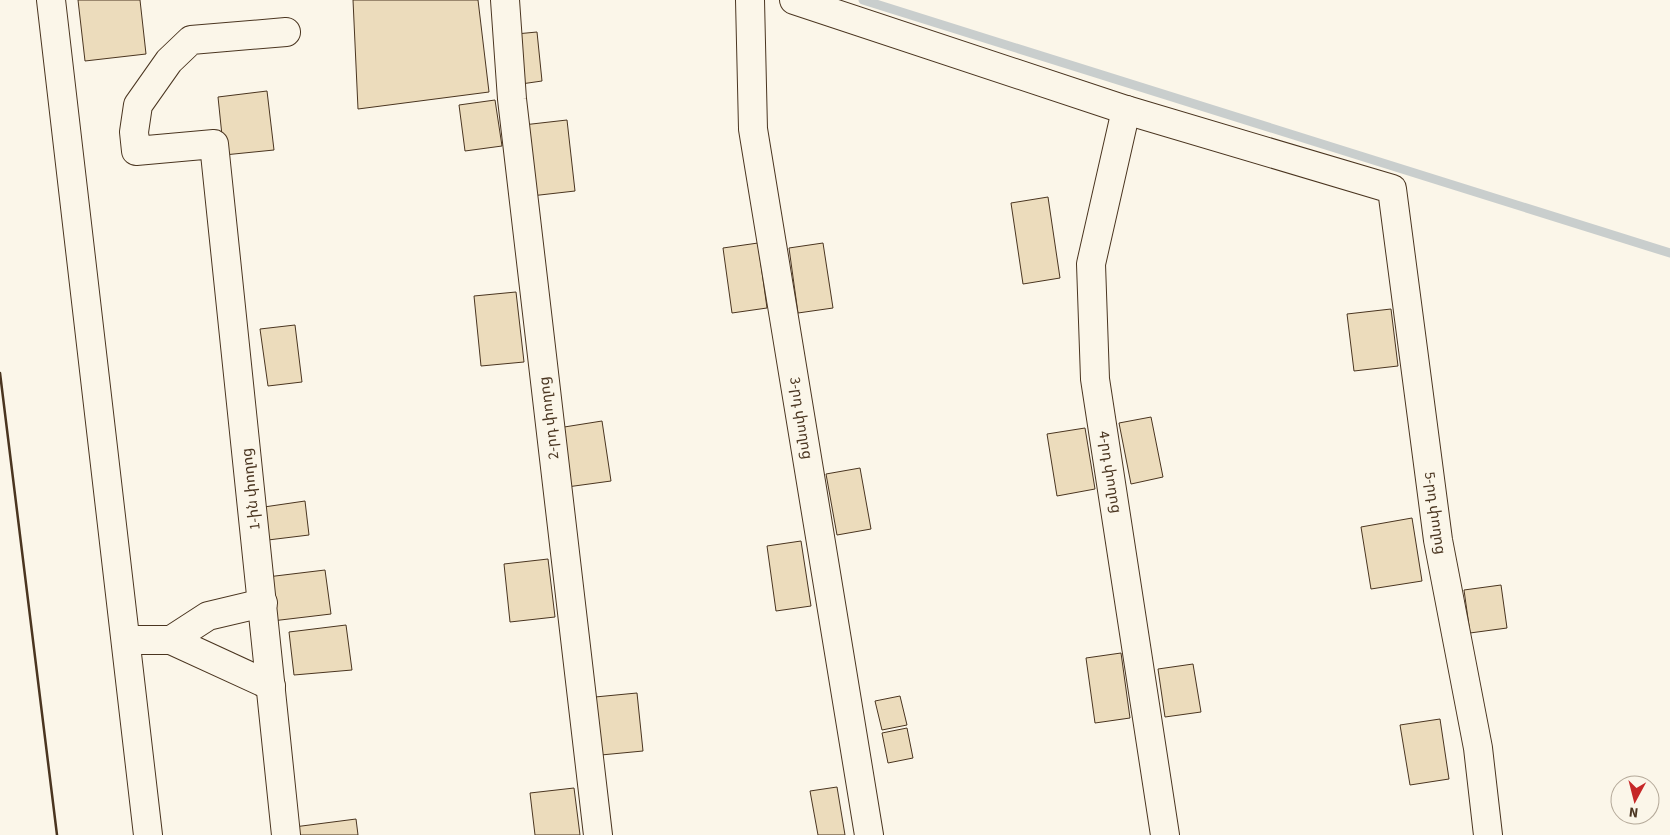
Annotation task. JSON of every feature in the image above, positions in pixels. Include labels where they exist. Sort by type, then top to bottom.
[{"type":"street","points":[[51,0],[148,835]]},
{"type":"street","name":"2-րդ փողոց","points":[[505,0],[512,99],[598,835]]},
{"type":"street","name":"3-րդ փողոց","points":[[750,0],[754,129],[870,835]]},
{"type":"street","points":[[794,0],[1126,110]]},
{"type":"street","name":"1-ին փողոց","points":[[286,32],[191,40],[169,61],[138,105],[134,132],[136,151],[214,144],[286,835]]},
{"type":"street","name":"5-րդ փողոց","points":[[1126,110],[1392,190],[1438,540],[1478,748],[1488,835]]},
{"type":"street","name":"4-րդ փողոց","points":[[1126,110],[1091,264],[1096,379],[1165,835]]},
{"type":"street","points":[[170,640],[208,616],[263,603]]},
{"type":"street","points":[[126,640],[170,640],[271,686]]},
{"type":"building","points":[[78,0],[140,0],[146,54],[85,61]]},
{"type":"building","points":[[353,0],[478,0],[489,92],[358,109]]},
{"type":"building","points":[[537,32],[542,81],[521,84],[516,34]]},
{"type":"building","points":[[267,91],[274,150],[224,155],[218,97]]},
{"type":"building","points":[[495,100],[502,146],[465,151],[459,105]]},
{"type":"building","points":[[567,120],[575,191],[531,196],[523,125]]},
{"type":"building","points":[[1048,197],[1060,278],[1023,284],[1011,203]]},
{"type":"building","points":[[758,243],[767,308],[732,313],[723,248]]},
{"type":"building","points":[[823,243],[833,308],[798,313],[789,248]]},
{"type":"building","points":[[516,292],[524,362],[481,366],[474,296]]},
{"type":"building","points":[[1391,309],[1398,366],[1354,371],[1347,314]]},
{"type":"building","points":[[295,325],[302,382],[268,386],[260,329]]},
{"type":"building","points":[[1151,417],[1163,477],[1131,484],[1119,423]]},
{"type":"building","points":[[602,421],[611,481],[567,487],[558,428]]},
{"type":"building","points":[[1085,428],[1095,489],[1057,496],[1047,434]]},
{"type":"building","points":[[860,468],[871,529],[837,535],[826,474]]},
{"type":"building","points":[[305,501],[309,535],[268,540],[264,507]]},
{"type":"building","points":[[1412,518],[1422,581],[1371,589],[1361,527]]},
{"type":"building","points":[[801,541],[811,606],[776,611],[767,546]]},
{"type":"building","points":[[548,559],[555,617],[510,622],[504,564]]},
{"type":"building","points":[[325,570],[331,614],[272,621],[267,577]]},
{"type":"building","points":[[1501,585],[1507,628],[1470,633],[1464,590]]},
{"type":"building","points":[[346,625],[352,670],[294,675],[289,632]]},
{"type":"building","points":[[1121,653],[1130,718],[1095,723],[1086,658]]},
{"type":"building","points":[[1193,664],[1201,712],[1165,717],[1158,669]]},
{"type":"building","points":[[637,693],[643,751],[601,755],[595,697]]},
{"type":"building","points":[[900,696],[907,725],[882,730],[875,701]]},
{"type":"building","points":[[1440,719],[1449,779],[1410,785],[1400,725]]},
{"type":"building","points":[[907,728],[913,758],[888,763],[882,733]]},
{"type":"building","points":[[837,787],[845,835],[818,835],[810,791]]},
{"type":"building","points":[[574,788],[580,835],[535,835],[530,793]]},
{"type":"building","points":[[356,819],[358,835],[295,835],[294,827]]},
{"type":"waterway","points":[[863,0],[1670,253]]},
{"type":"wall","points":[[0,373],[57,835]]}]
